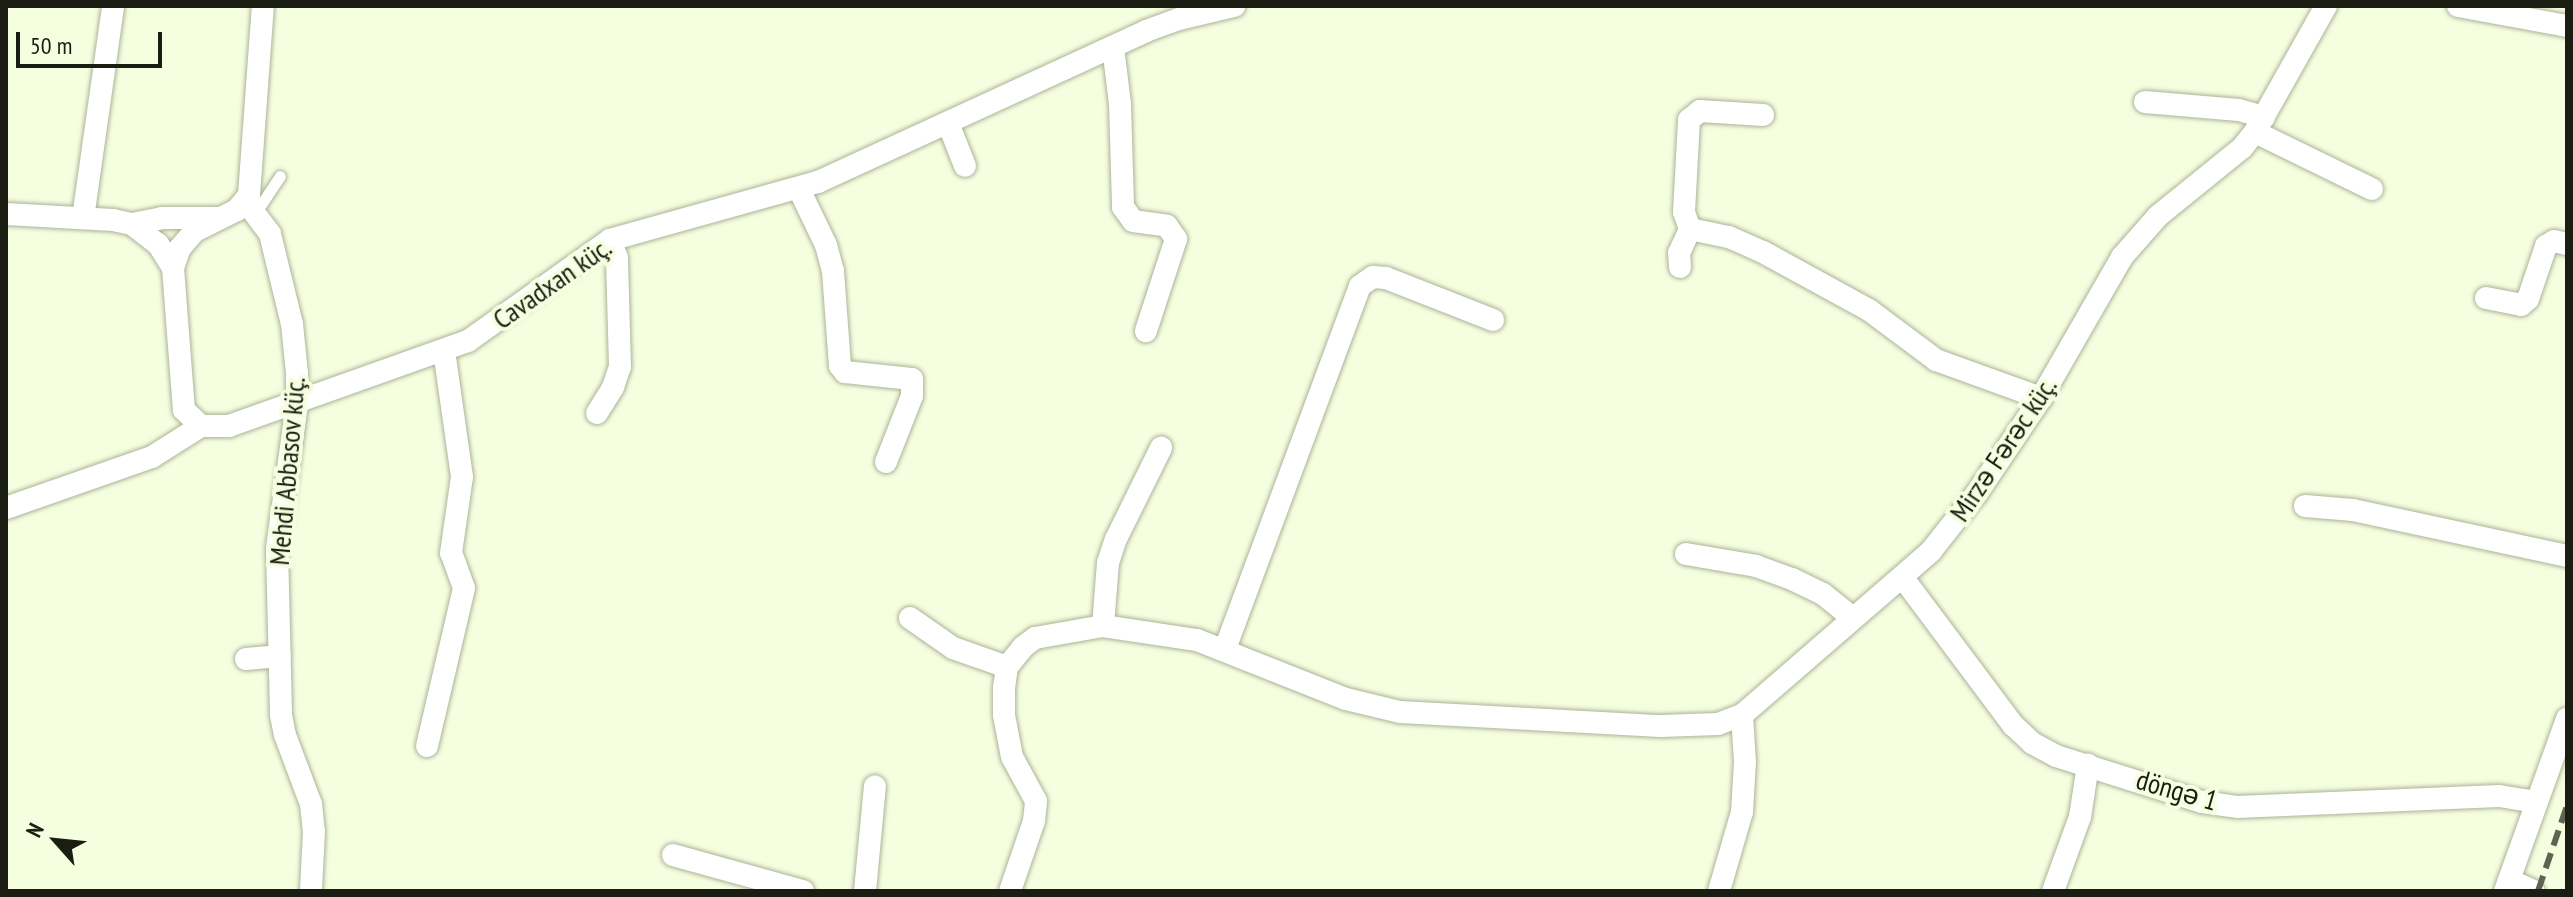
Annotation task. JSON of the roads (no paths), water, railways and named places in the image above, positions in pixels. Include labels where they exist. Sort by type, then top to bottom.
[{"type":"street","points":[[83,218],[113,6]]},
{"type":"street","points":[[173,268],[187,239],[219,218],[251,207],[263,6]]},
{"type":"street","name":"Cavadxan küç.","points":[[6,508],[152,457],[201,426],[238,424],[444,351],[503,319],[610,240],[799,189],[1113,47],[1178,12],[1234,6]]},
{"type":"street","name":"Mirzə Fərəc küç.","points":[[1742,715],[1851,617],[1903,578],[1931,551],[1977,493],[2041,398],[2122,257],[2140,233],[2242,148],[2259,125],[2326,6]]},
{"type":"street","points":[[2458,6],[2567,26]]},
{"type":"street","points":[[1113,47],[1120,104],[1123,207],[1133,221],[1167,226],[1176,239],[1146,331]]},
{"type":"street","points":[[2145,102],[2239,110],[2259,125],[2372,189]]},
{"type":"street","points":[[1680,267],[1680,248],[1690,229],[1684,212],[1689,120],[1700,111],[1763,115]]},
{"type":"street","points":[[948,123],[965,166]]},
{"type":"street","points":[[799,189],[826,245],[833,271],[840,366],[845,372],[912,379],[912,396],[886,462]]},
{"type":"street","name":"Mehdi Abbasov küç.","points":[[251,207],[270,234],[292,324],[297,404],[277,549],[280,656],[285,735],[311,804],[314,831],[311,891]]},
{"type":"street","points":[[6,214],[132,224],[162,218],[219,218]]},
{"type":"street","points":[[132,224],[158,244],[173,268],[181,399],[184,410],[201,426]]},
{"type":"street","points":[[1690,229],[1729,237],[1763,252],[1887,321],[1936,360],[2041,398]]},
{"type":"street","points":[[597,413],[613,387],[620,367],[617,258],[610,240]]},
{"type":"street","points":[[2486,298],[2521,305],[2528,299],[2546,246],[2554,241],[2567,244]]},
{"type":"street","points":[[1225,649],[1360,286],[1373,277],[1386,278],[1493,320]]},
{"type":"street","points":[[427,746],[464,588],[451,553],[462,477],[444,351]]},
{"type":"street","points":[[1103,626],[1108,563],[1116,539],[1161,448]]},
{"type":"street","points":[[2305,506],[2353,510],[2567,556]]},
{"type":"street","points":[[1686,554],[1756,566],[1792,579],[1823,594],[1851,617]]},
{"type":"street","name":"döngə 1","points":[[1903,578],[2013,725],[2032,743],[2056,756],[2202,802],[2237,807],[2499,796],[2536,802]]},
{"type":"street","points":[[910,618],[953,648],[1007,667]]},
{"type":"street","points":[[1010,891],[1034,821],[1036,801],[1012,757],[1007,740],[1004,701],[1007,667],[1035,638],[1103,626],[1137,629],[1225,649],[1346,699],[1400,712],[1661,726],[1718,724],[1742,715],[1745,762],[1742,812],[1719,891]]},
{"type":"street","points":[[246,659],[280,656]]},
{"type":"street","points":[[2534,891],[2507,885],[2567,719]]},
{"type":"street","points":[[2053,891],[2080,817],[2088,765]]},
{"type":"street","points":[[865,891],[875,786]]},
{"type":"street","points":[[673,855],[803,891]]},
{"type":"lane","points":[[251,207],[280,176]]},
{"type":"railway","points":[[2538,891],[2567,806]]}]
